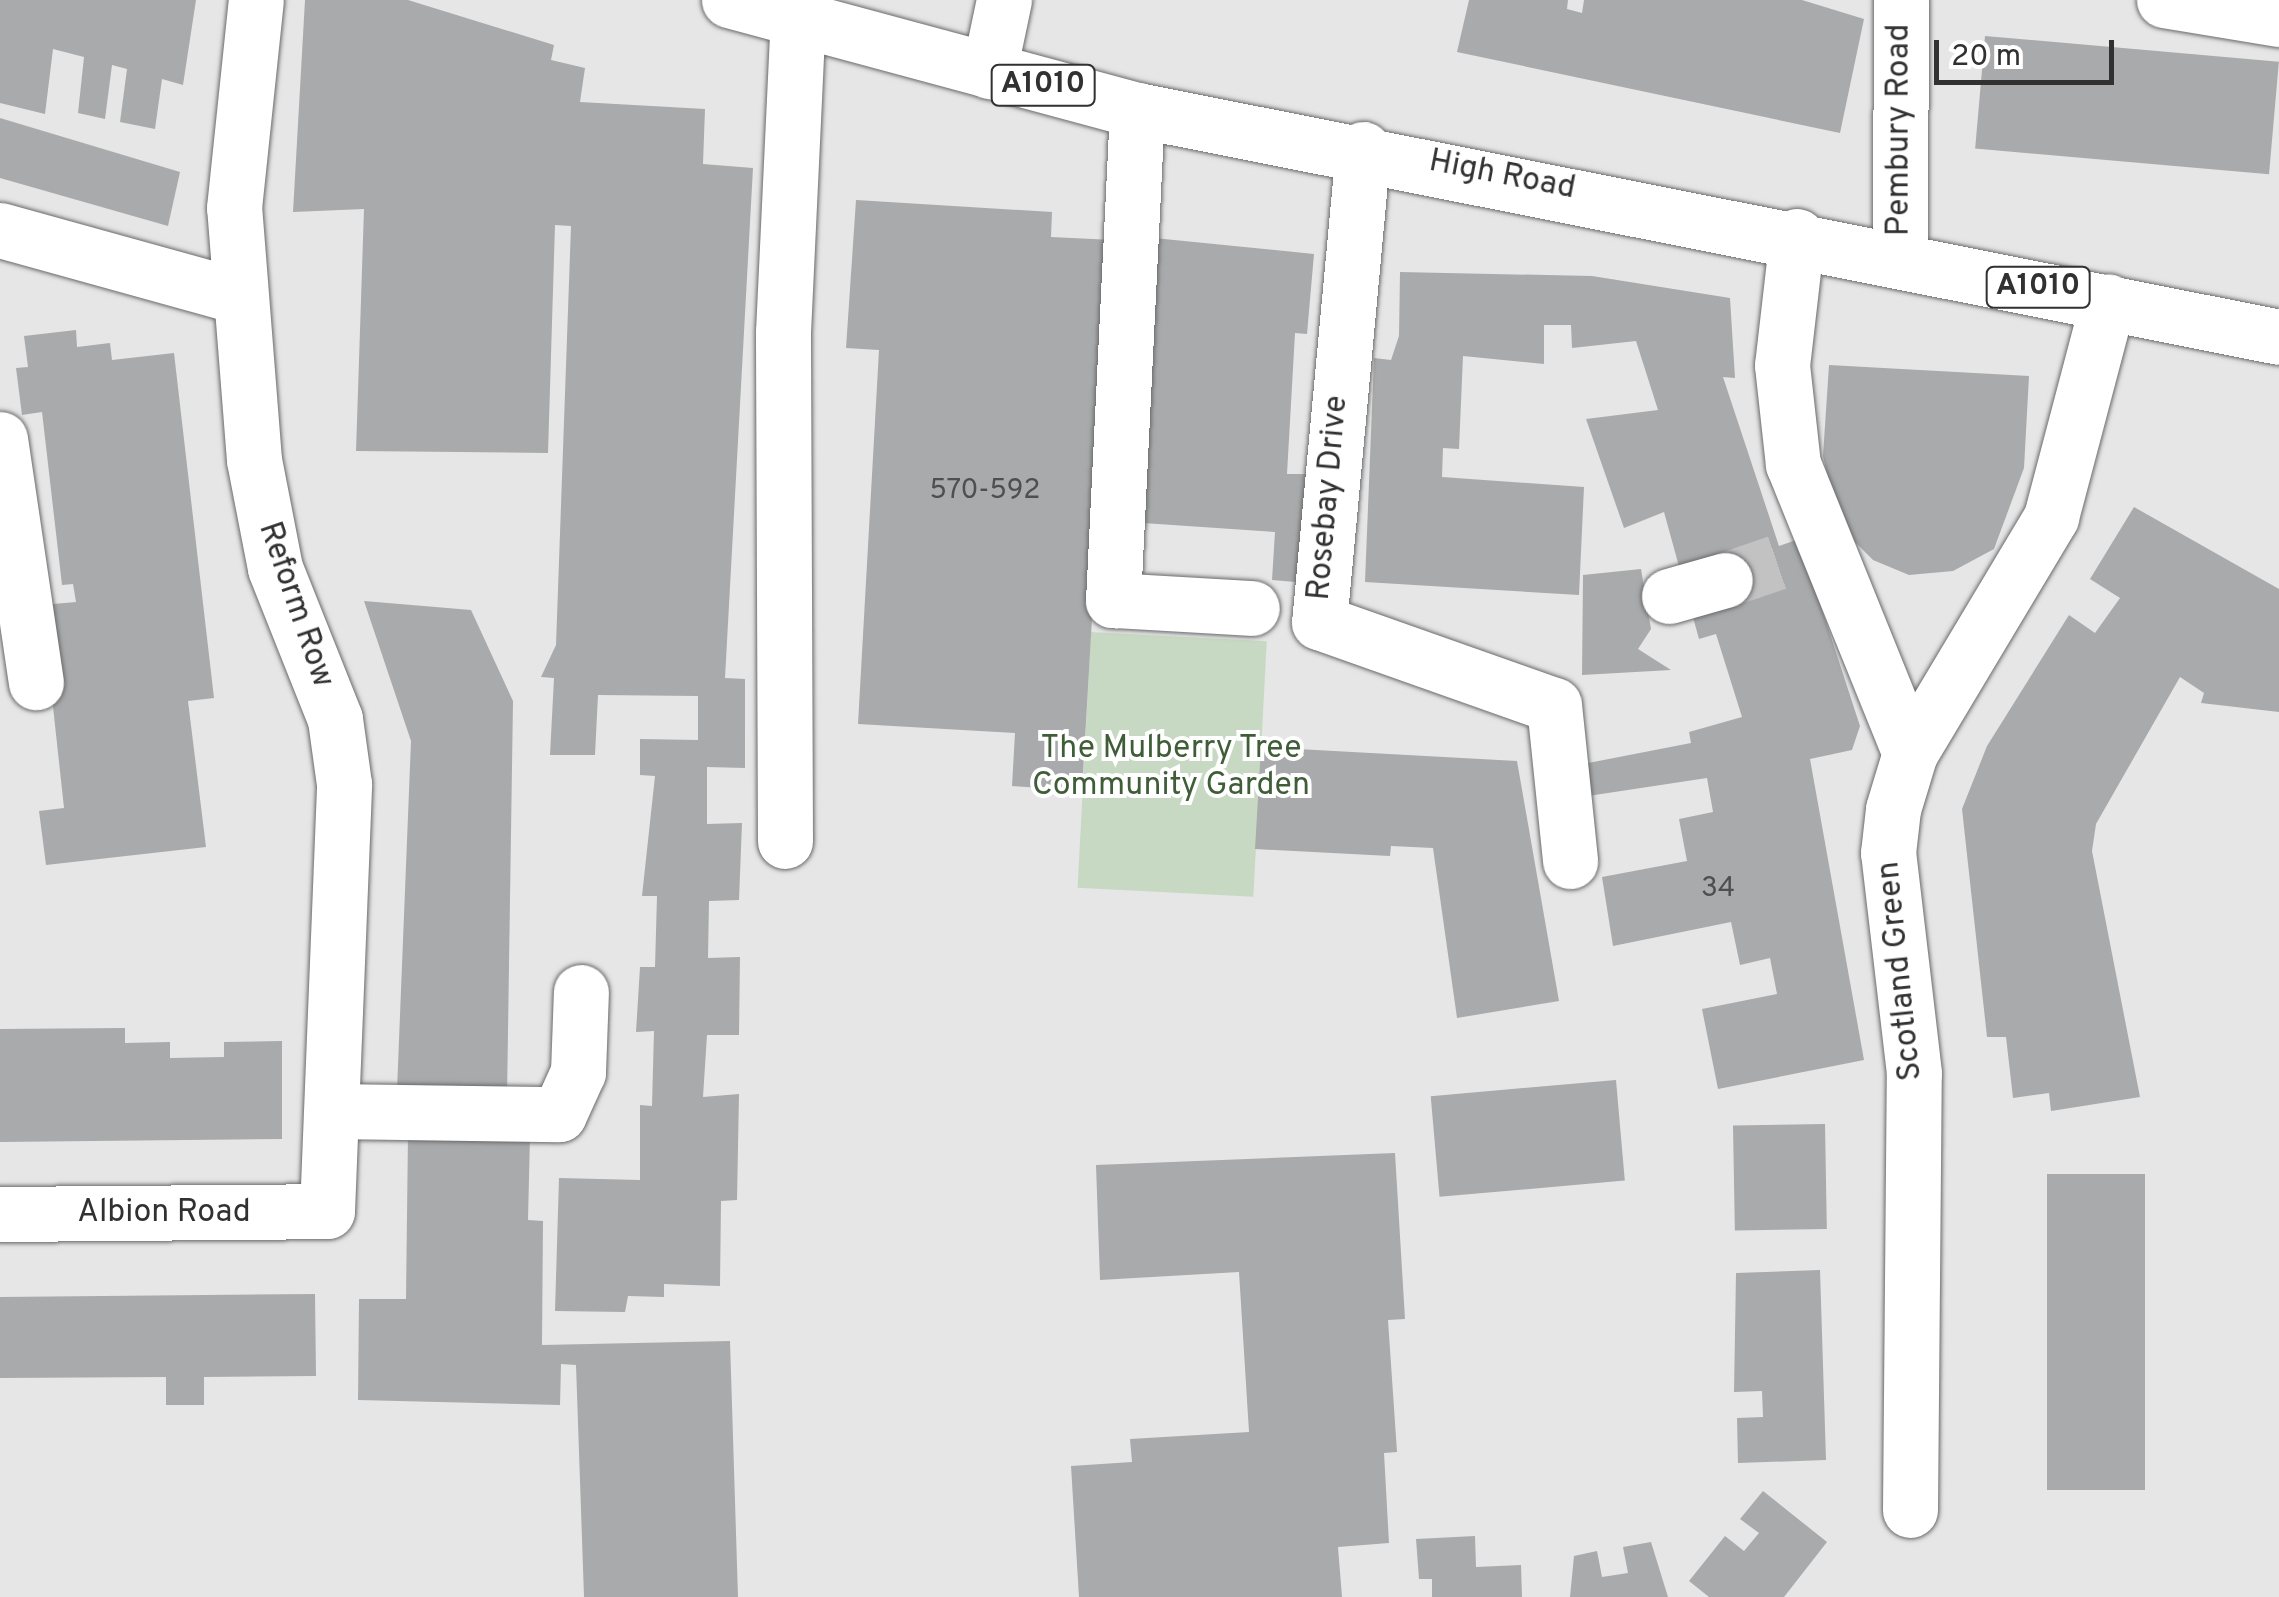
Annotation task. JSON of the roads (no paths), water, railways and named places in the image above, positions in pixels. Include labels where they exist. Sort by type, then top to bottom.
[{"type":"street","name":"Reform Row","points":[[256,0],[239,126],[238,296],[264,528],[341,748],[328,1211]]},
{"type":"street","name":"High Road","points":[[729,0],[1137,110],[1363,149],[2279,337]]},
{"type":"street","points":[[989,71],[1004,0]]},
{"type":"street","name":"Pembury Road","points":[[1900,260],[1901,0]]},
{"type":"street","points":[[2164,0],[2279,19]]},
{"type":"street","points":[[785,841],[783,332],[798,20]]},
{"type":"street","points":[[1137,110],[1113,600],[1252,608]]},
{"type":"street","name":"Rosebay Drive","points":[[1363,149],[1319,622],[1554,706],[1570,861]]},
{"type":"street","points":[[0,230],[238,296]]},
{"type":"street","points":[[1797,236],[1782,364],[1793,464],[1815,550],[1910,753]]},
{"type":"street","name":"Scotland Green","points":[[1910,1510],[1914,1072],[1888,853],[1910,753],[2050,517],[2108,301]]},
{"type":"street","points":[[0,439],[36,682]]},
{"type":"street","points":[[1670,597],[1725,580]]},
{"type":"street","points":[[332,1111],[559,1114],[578,1072],[581,992]]},
{"type":"street","name":"Albion Road","points":[[0,1214],[328,1211]]},
{"type":"tunnel","points":[[1725,580],[1804,553]]},
{"type":"park label","name":"The Mulberry Tree Community Garden","points":[[1171,768]]}]
